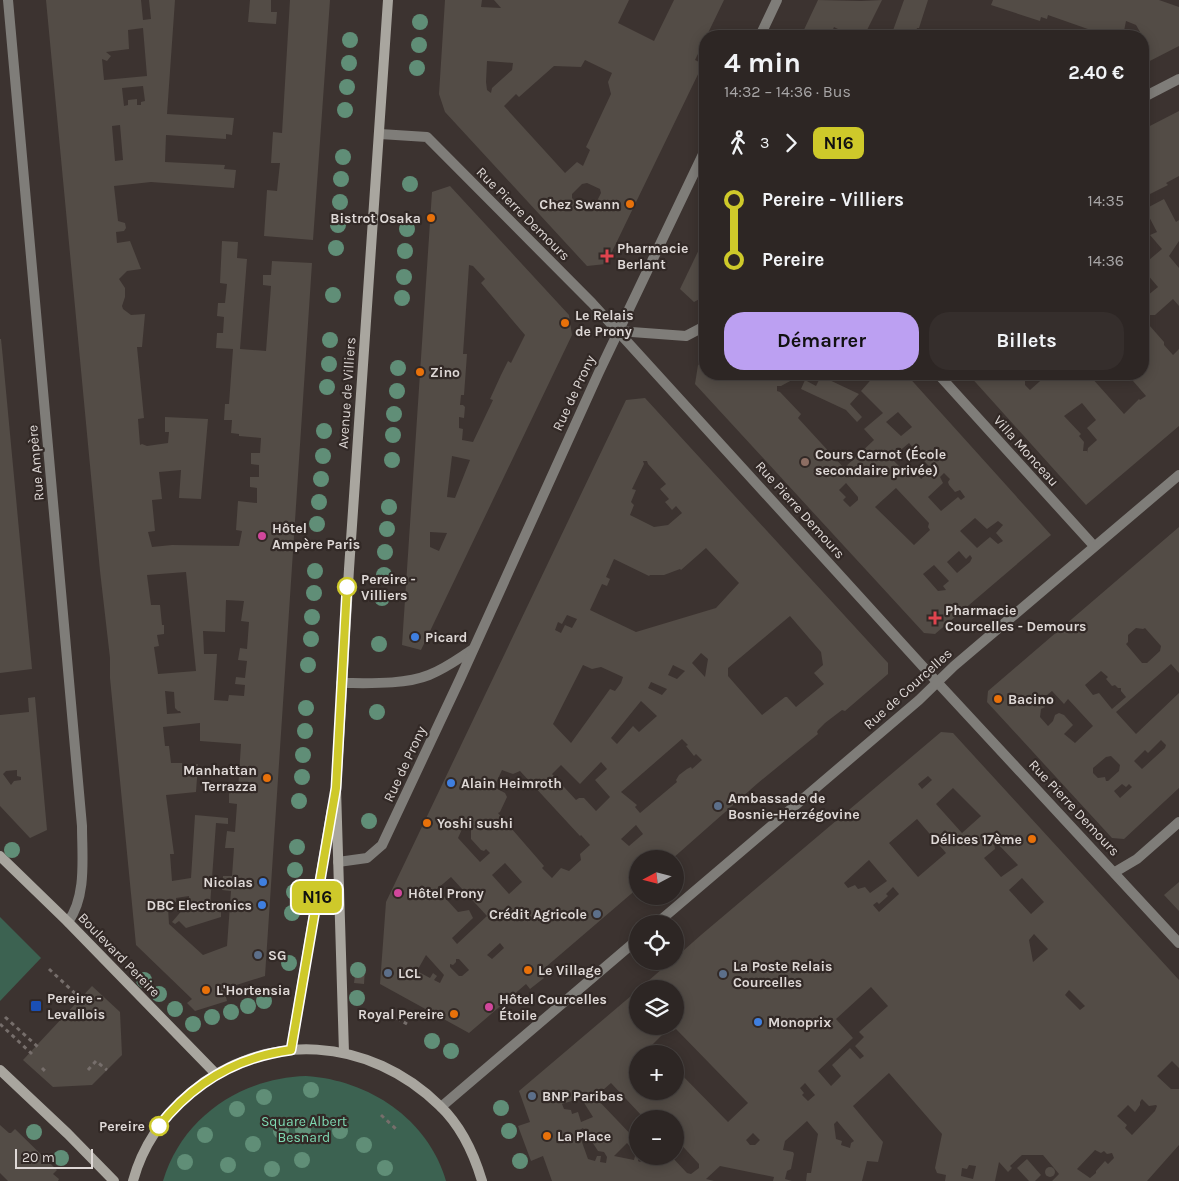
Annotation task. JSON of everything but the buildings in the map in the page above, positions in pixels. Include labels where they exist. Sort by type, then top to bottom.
[{"type":"main road","name":"Avenue de Villiers","points":[[344,1053],[336,788],[341,683],[388,0]]},
{"type":"main road","name":"Avenue de Villiers","points":[[291,1050],[336,788]]},
{"type":"main road","name":"Boulevard Pereire","points":[[0,856],[68,922],[216,1074]]},
{"type":"main road","points":[[133,1181],[140,1160],[149,1143],[170,1112],[198,1086],[216,1074],[250,1058],[273,1052],[314,1049],[344,1053],[375,1062],[401,1075],[423,1091],[441,1107],[458,1128],[469,1147],[482,1181]]},
{"type":"main road","points":[[0,1070],[68,1134],[114,1181]]},
{"type":"street","name":"Rue Ampère","points":[[8,0],[82,826],[82,876],[78,901],[74,913],[68,922]]},
{"type":"street","points":[[763,30],[777,0]]},
{"type":"street","points":[[1149,94],[1179,79]]},
{"type":"street","name":"Rue Pierre Demours","points":[[380,134],[427,137],[592,303],[937,682],[1179,942]]},
{"type":"street","name":"Rue de Prony","points":[[338,862],[367,858],[382,845],[456,688],[618,332],[699,163]]},
{"type":"street","points":[[618,332],[686,336],[699,329]]},
{"type":"street","name":"Villa Monceau","points":[[943,380],[1094,546]]},
{"type":"street","name":"Rue de Courcelles","points":[[667,915],[919,700],[937,682],[1094,546],[1179,475]]},
{"type":"street","points":[[341,683],[380,683],[428,676],[472,650]]},
{"type":"street","points":[[1115,872],[1137,859],[1179,822]]},
{"type":"street","points":[[441,1107],[629,947]]},
{"type":"path","points":[[49,969],[81,1000]]},
{"type":"path","points":[[94,1013],[98,1017]]},
{"type":"path","points":[[390,1014],[407,1024]]},
{"type":"path","points":[[5,1017],[38,1047]]},
{"type":"path","points":[[0,1024],[32,1054]]},
{"type":"path","points":[[88,1070],[96,1061],[107,1070]]},
{"type":"path","points":[[42,1068],[47,1073]]},
{"type":"path","points":[[381,1114],[396,1129]]},
{"type":"green space","points":[[0,917],[41,958],[0,1001]]},
{"type":"green space","name":"Square Albert Besnard","points":[[306,1076],[352,1085],[393,1107],[425,1139],[437,1159],[446,1181],[163,1181],[172,1158],[184,1138],[199,1120],[217,1105],[237,1093],[259,1084],[282,1078]]},
{"type":"bus line","name":"N16","points":[[159,1126],[170,1112],[198,1086],[228,1067],[258,1056],[291,1050],[336,788],[347,587]]},
{"type":"place","name":"Chez Swann","points":[[630,204]]},
{"type":"place","name":"Bistrot Osaka","points":[[431,218]]},
{"type":"place","name":"Pharmacie Berlant","points":[[607,256]]},
{"type":"place","name":"Le Relais de Prony","points":[[565,323]]},
{"type":"place","name":"Zino","points":[[420,372]]},
{"type":"place","name":"Cours Carnot (École secondaire privée)","points":[[805,462]]},
{"type":"place","name":"Hôtel Ampère Paris","points":[[262,536]]},
{"type":"place","name":"Pereire - Villiers","points":[[347,587]]},
{"type":"place","name":"Pharmacie Courcelles - Demours","points":[[935,618]]},
{"type":"place","name":"Picard","points":[[415,637]]},
{"type":"place","name":"Bacino","points":[[998,699]]},
{"type":"place","name":"Manhattan Terrazza","points":[[267,778]]},
{"type":"place","name":"Alain Heimroth","points":[[451,783]]},
{"type":"place","name":"Ambassade de Bosnie-Herzégovine","points":[[718,806]]},
{"type":"place","name":"Yoshi sushi","points":[[427,823]]},
{"type":"place","name":"Délices 17ème","points":[[1032,839]]},
{"type":"place","name":"Nicolas","points":[[263,882]]},
{"type":"place","name":"Hôtel Prony","points":[[398,893]]},
{"type":"place","name":"DBC Electronics","points":[[262,905]]},
{"type":"place","name":"Crédit Agricole","points":[[597,914]]},
{"type":"place","name":"SG","points":[[258,955]]},
{"type":"place","name":"Le Village","points":[[528,970]]},
{"type":"place","name":"LCL","points":[[388,973]]},
{"type":"place","name":"La Poste Relais Courcelles","points":[[723,974]]},
{"type":"place","name":"L'Hortensia","points":[[206,990]]},
{"type":"place","name":"Pereire - Levallois","points":[[36,1006]]},
{"type":"place","name":"Hôtel Courcelles Étoile","points":[[489,1007]]},
{"type":"place","name":"Royal Pereire","points":[[454,1014]]},
{"type":"place","name":"Monoprix","points":[[758,1022]]},
{"type":"place","name":"BNP Paribas","points":[[532,1096]]},
{"type":"place","name":"Pereire","points":[[159,1126]]},
{"type":"place","name":"La Place","points":[[547,1136]]}]
